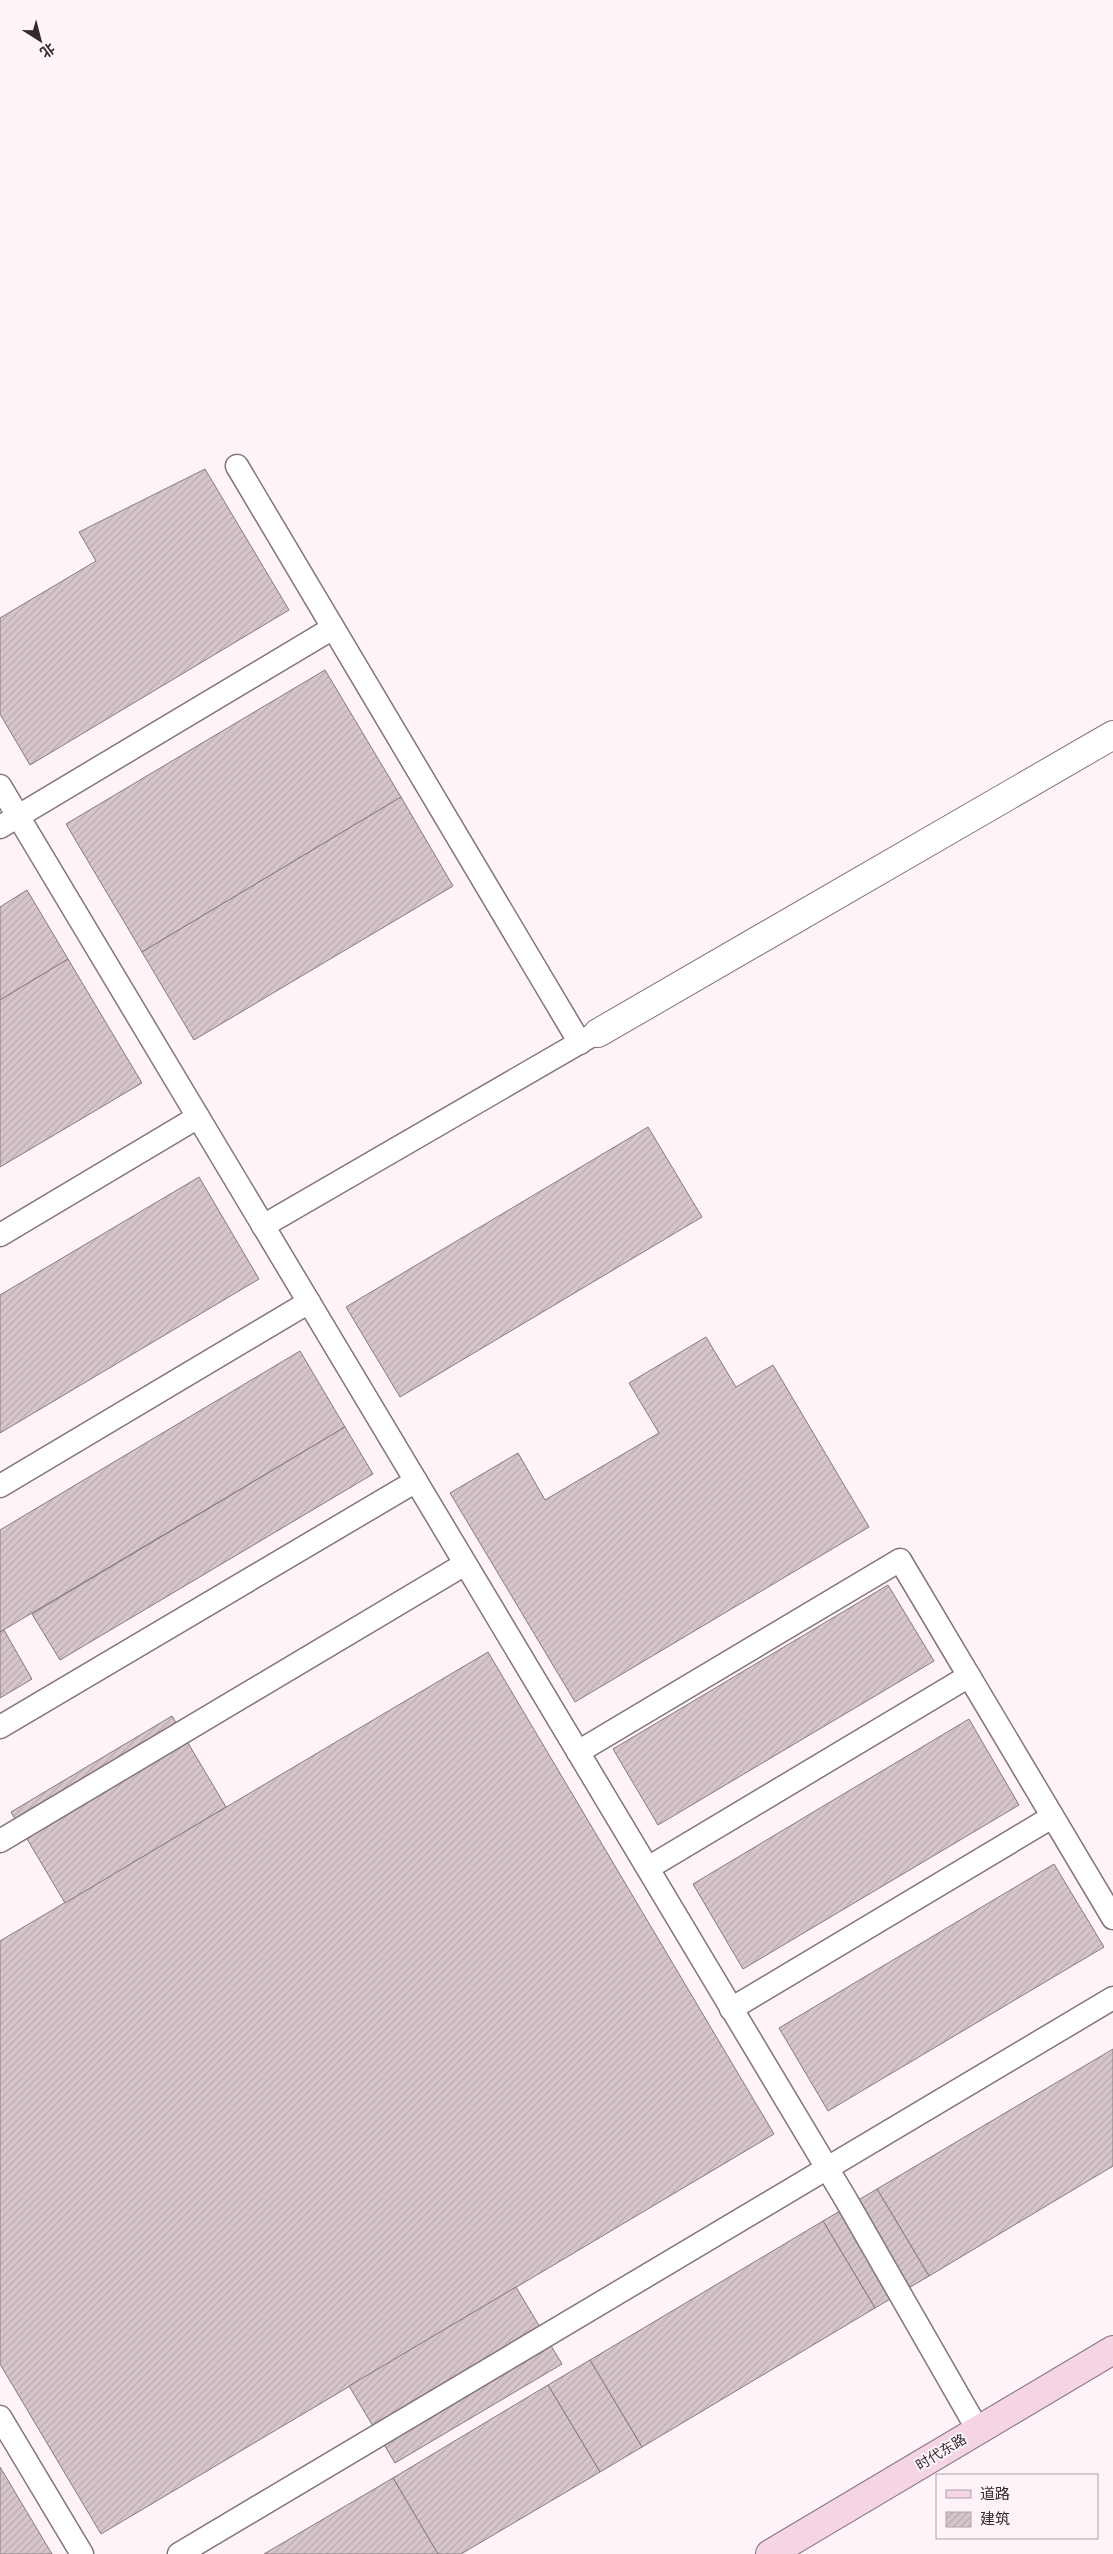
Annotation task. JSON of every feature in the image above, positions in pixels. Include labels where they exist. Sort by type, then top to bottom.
[{"type":"street","points":[[589,1038],[1113,735]]},
{"type":"street","name":"时代东路","points":[[770,2554],[1113,2350]]},
{"type":"lane","points":[[237,466],[333,628],[589,1038],[263,1226]]},
{"type":"lane","points":[[9,821],[333,628]]},
{"type":"lane","points":[[0,786],[9,821],[198,1116],[827,2168],[978,2430]]},
{"type":"lane","points":[[0,1234],[198,1116]]},
{"type":"lane","points":[[0,1486],[309,1302]]},
{"type":"lane","points":[[0,1727],[416,1480]]},
{"type":"lane","points":[[578,1752],[900,1560],[1113,1918]]},
{"type":"lane","points":[[0,1841],[465,1564]]},
{"type":"lane","points":[[648,1868],[969,1676]]},
{"type":"lane","points":[[731,2009],[1052,1817]]},
{"type":"lane","points":[[179,2554],[1113,1998]]},
{"type":"lane","points":[[0,2416],[82,2554]]},
{"type":"building","points":[[205,469],[289,610],[30,765],[0,714],[0,618],[96,561],[79,532]]},
{"type":"building","points":[[325,670],[401,797],[142,952],[66,824]]},
{"type":"building","points":[[401,797],[453,886],[194,1040],[142,952]]},
{"type":"building","points":[[27,890],[68,959],[0,1000],[0,907]]},
{"type":"building","points":[[68,959],[142,1083],[0,1167],[0,1000]]},
{"type":"building","points":[[648,1127],[702,1217],[400,1397],[346,1307]]},
{"type":"building","points":[[199,1177],[259,1279],[0,1433],[0,1295]]},
{"type":"building","points":[[706,1337],[736,1387],[773,1365],[869,1527],[575,1702],[450,1493],[518,1453],[545,1500],[659,1433],[629,1383]]},
{"type":"building","points":[[300,1351],[345,1427],[0,1632],[0,1530]]},
{"type":"building","points":[[345,1427],[373,1474],[60,1660],[32,1614]]},
{"type":"building","points":[[888,1585],[934,1661],[658,1825],[613,1749]]},
{"type":"building","points":[[4,1630],[32,1679],[0,1698],[0,1632]]},
{"type":"building","points":[[488,1652],[774,2134],[101,2534],[0,2364],[0,1941]]},
{"type":"building","points":[[172,1716],[226,1807],[65,1903],[11,1812]]},
{"type":"building","points":[[969,1719],[1019,1805],[743,1969],[693,1884]]},
{"type":"building","points":[[1054,1864],[1104,1947],[828,2111],[779,2028]]},
{"type":"building","points":[[1113,2049],[1113,2166],[929,2276],[877,2189]]},
{"type":"building","points":[[877,2189],[929,2276],[875,2308],[823,2221]]},
{"type":"building","points":[[823,2221],[875,2308],[642,2447],[590,2360]]},
{"type":"building","points":[[516,2287],[562,2364],[395,2463],[349,2386]]},
{"type":"building","points":[[590,2360],[642,2447],[600,2472],[548,2385]]},
{"type":"building","points":[[548,2385],[600,2472],[461,2554],[438,2554],[393,2478]]},
{"type":"building","points":[[0,2467],[52,2554],[0,2554]]},
{"type":"building","points":[[393,2478],[438,2554],[264,2554]]}]
